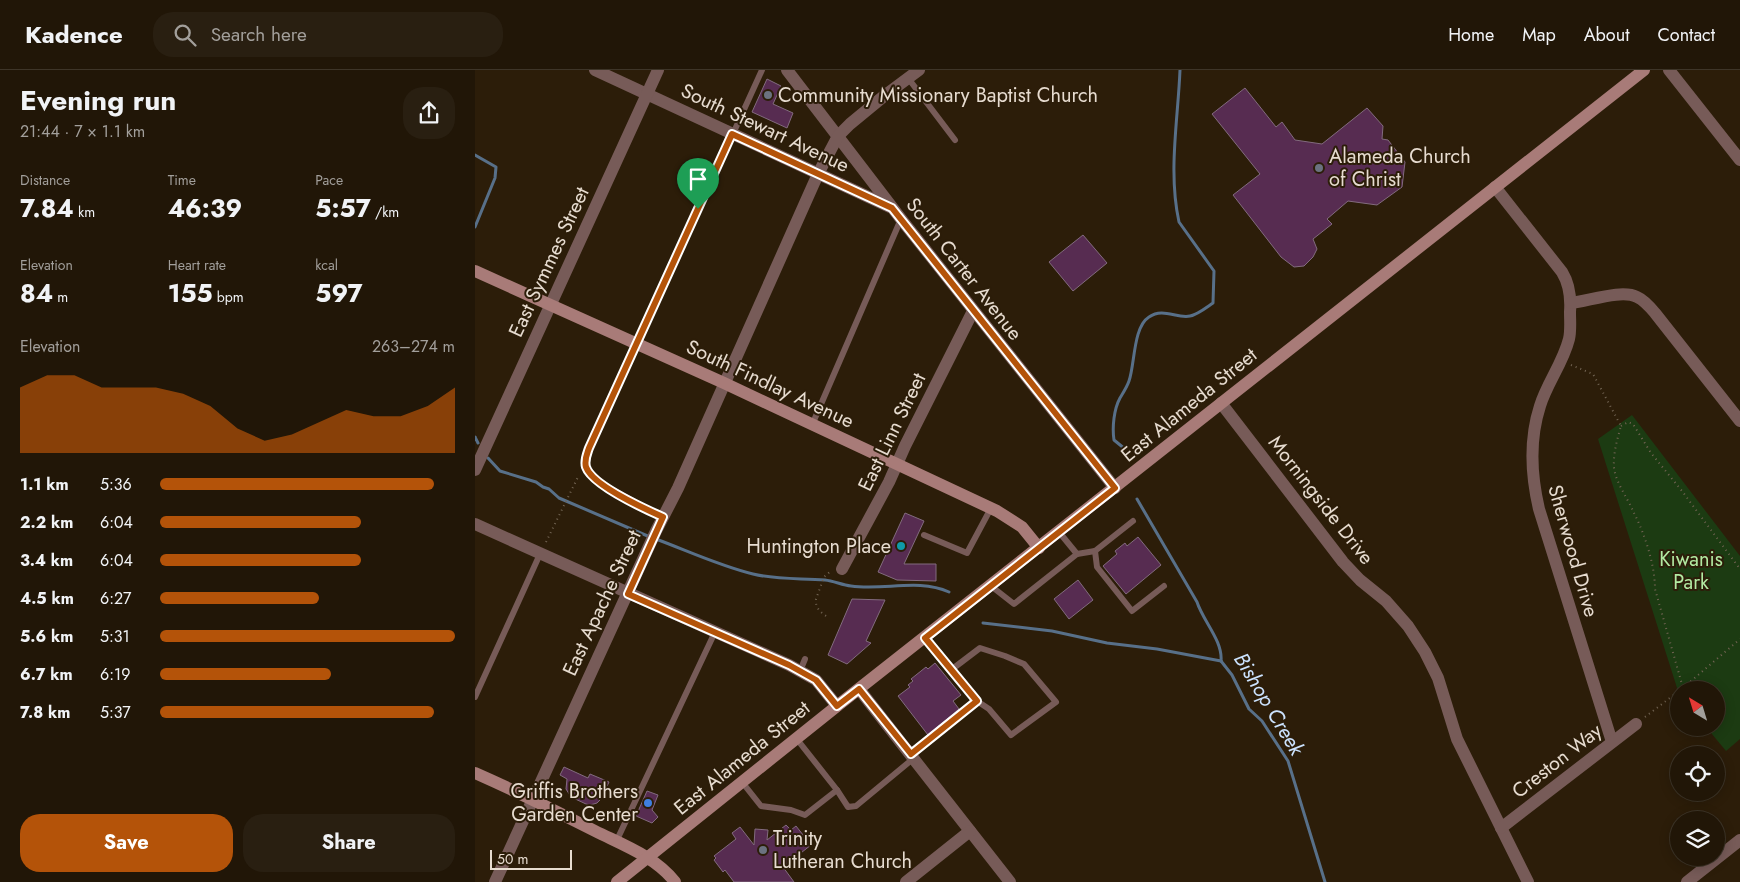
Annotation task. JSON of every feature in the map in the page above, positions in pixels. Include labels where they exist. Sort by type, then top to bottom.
[{"type":"main road","name":"East Alameda Street","points":[[617,882],[837,706],[1644,70]]},
{"type":"main road","name":"South Findlay Avenue","points":[[475,271],[724,383],[991,508],[1022,527],[1039,548]]},
{"type":"main road","points":[[475,773],[648,858],[667,872],[675,882]]},
{"type":"street","name":"South Stewart Avenue","points":[[595,70],[892,208]]},
{"type":"street","name":"East Symmes Street","points":[[475,470],[658,70]]},
{"type":"street","name":"South Carter Avenue","points":[[787,70],[892,208],[1115,488]]},
{"type":"street","points":[[1669,70],[1740,160]]},
{"type":"street","name":"East Apache Street","points":[[495,882],[648,548],[678,488],[818,174],[838,136],[915,72]]},
{"type":"street","name":"Sherwood Drive","points":[[1495,187],[1562,272],[1569,286],[1571,303],[1569,337],[1540,406],[1533,432],[1532,460],[1534,485],[1542,518],[1612,742]]},
{"type":"street","points":[[1571,303],[1629,294],[1642,300],[1655,313],[1740,421]]},
{"type":"street","name":"East Linn Street","points":[[842,569],[898,464],[973,311]]},
{"type":"street","name":"Morningside Drive","points":[[1221,403],[1352,573],[1386,601],[1419,641],[1438,678],[1457,739],[1528,882]]},
{"type":"street","points":[[475,524],[543,548],[628,594],[715,632],[803,665],[837,706]]},
{"type":"street","points":[[859,689],[1010,882]]},
{"type":"street","name":"Creston Way","points":[[1501,828],[1636,724]]},
{"type":"street","points":[[906,882],[970,831]]},
{"type":"street","points":[[1687,882],[1740,840]]},
{"type":"lane","points":[[663,517],[596,481],[585,464],[589,448],[762,70]]},
{"type":"lane","points":[[915,72],[955,140]]},
{"type":"lane","points":[[812,425],[901,219]]},
{"type":"lane","points":[[924,535],[967,553],[991,508]]},
{"type":"lane","points":[[991,586],[1014,604],[1077,554],[1095,550],[1133,521]]},
{"type":"lane","points":[[1059,532],[1077,554]]},
{"type":"lane","points":[[475,697],[543,548]]},
{"type":"lane","points":[[1095,550],[1097,567],[1133,611],[1164,586]]},
{"type":"lane","points":[[616,842],[715,632]]},
{"type":"lane","points":[[925,638],[951,670],[977,701],[989,710],[1011,735],[1056,702],[1024,664],[981,648],[951,670]]},
{"type":"lane","points":[[797,738],[848,807],[856,806],[977,701]]},
{"type":"lane","points":[[743,782],[761,806],[791,810],[805,815],[837,790]]},
{"type":"path","points":[[1560,360],[1593,374],[1621,426],[1616,445],[1614,470],[1617,480],[1639,521],[1655,577],[1655,589],[1681,681]]},
{"type":"path","points":[[1621,426],[1628,422],[1633,424],[1651,453],[1679,487],[1740,569]]},
{"type":"path","points":[[543,548],[585,464]]},
{"type":"path","points":[[824,577],[816,603],[820,612],[826,616]]},
{"type":"path","points":[[1691,681],[1740,639]]},
{"type":"path","points":[[1636,724],[1670,697]]},
{"type":"green space","name":"Kiwanis Park","points":[[1632,415],[1740,556],[1740,739],[1726,751],[1725,746],[1722,746],[1714,736],[1725,736],[1725,681],[1675,681],[1598,439]]},
{"type":"building","name":"Community Missionary Baptist Church","points":[[767,79],[781,86],[773,104],[793,113],[787,128],[752,112]]},
{"type":"building","points":[[1245,88],[1276,127],[1282,122],[1295,140],[1322,144],[1367,108],[1383,126],[1382,139],[1388,140],[1405,162],[1402,187],[1377,205],[1348,201],[1327,219],[1332,224],[1313,239],[1317,249],[1313,257],[1304,266],[1294,267],[1281,257],[1233,195],[1260,174],[1212,114]]},
{"type":"building","points":[[1083,235],[1107,263],[1073,291],[1049,262]]},
{"type":"building","name":"Huntington Place","points":[[905,513],[924,521],[904,564],[936,564],[936,581],[897,580],[878,572]]},
{"type":"building","points":[[1138,537],[1161,565],[1126,594],[1103,566],[1117,554],[1115,551],[1125,543],[1127,546]]},
{"type":"building","points":[[1078,580],[1093,600],[1069,619],[1054,599]]},
{"type":"building","points":[[852,599],[885,600],[866,641],[871,643],[847,664],[828,655]]},
{"type":"building","points":[[935,663],[961,695],[953,701],[959,709],[928,735],[898,696],[910,687],[908,685],[913,681],[911,679],[926,667],[928,669]]},
{"type":"building","points":[[564,767],[588,778],[590,774],[609,782],[601,799],[597,803],[590,805],[571,797],[566,789],[567,779],[560,775]]},
{"type":"building","name":"Griffis Brothers Garden Center","points":[[647,791],[658,795],[652,810],[658,817],[652,823],[636,816]]},
{"type":"building","name":"Trinity Lutheran Church","points":[[786,825],[791,830],[796,826],[811,845],[783,867],[794,882],[734,882],[714,860],[716,858],[714,856],[736,839],[732,833],[740,827],[754,845],[755,829],[768,830],[767,840]]},
{"type":"waterway","name":"Bishop Creek","points":[[1125,449],[1114,440],[1114,418],[1118,402],[1129,381],[1137,337],[1144,322],[1149,317],[1159,313],[1193,315],[1213,303],[1214,271],[1179,222],[1176,203],[1174,165],[1180,70]]},
{"type":"waterway","points":[[475,155],[496,167],[495,178],[475,227]]},
{"type":"waterway","points":[[475,437],[478,443]]},
{"type":"waterway","points":[[488,458],[500,471],[536,482],[549,489],[559,498],[650,537]]},
{"type":"waterway","name":"Bishop Creek","points":[[1137,499],[1197,602],[1219,646],[1221,661]]},
{"type":"waterway","points":[[656,539],[728,567],[762,576],[825,580],[863,587],[925,586],[949,592]]},
{"type":"waterway","points":[[983,623],[1052,631],[1107,643],[1157,649],[1221,661]]},
{"type":"waterway","name":"Bishop Creek","points":[[1221,661],[1232,675],[1249,709],[1262,721],[1288,761],[1325,882]]},
{"type":"place","name":"Community Missionary Baptist Church","points":[[768,95]]},
{"type":"place","name":"Alameda Church of Christ","points":[[1319,168]]},
{"type":"place","name":"Huntington Place","points":[[901,546]]},
{"type":"place","name":"Griffis Brothers Garden Center","points":[[648,803]]},
{"type":"place","name":"Trinity Lutheran Church","points":[[763,850]]},
{"type":"route","points":[[732,134],[892,208],[1115,488],[925,638],[977,701],[911,754],[859,689],[837,706],[811,676],[628,594],[663,517],[596,481],[587,469],[585,457],[698,209],[732,134]]}]
